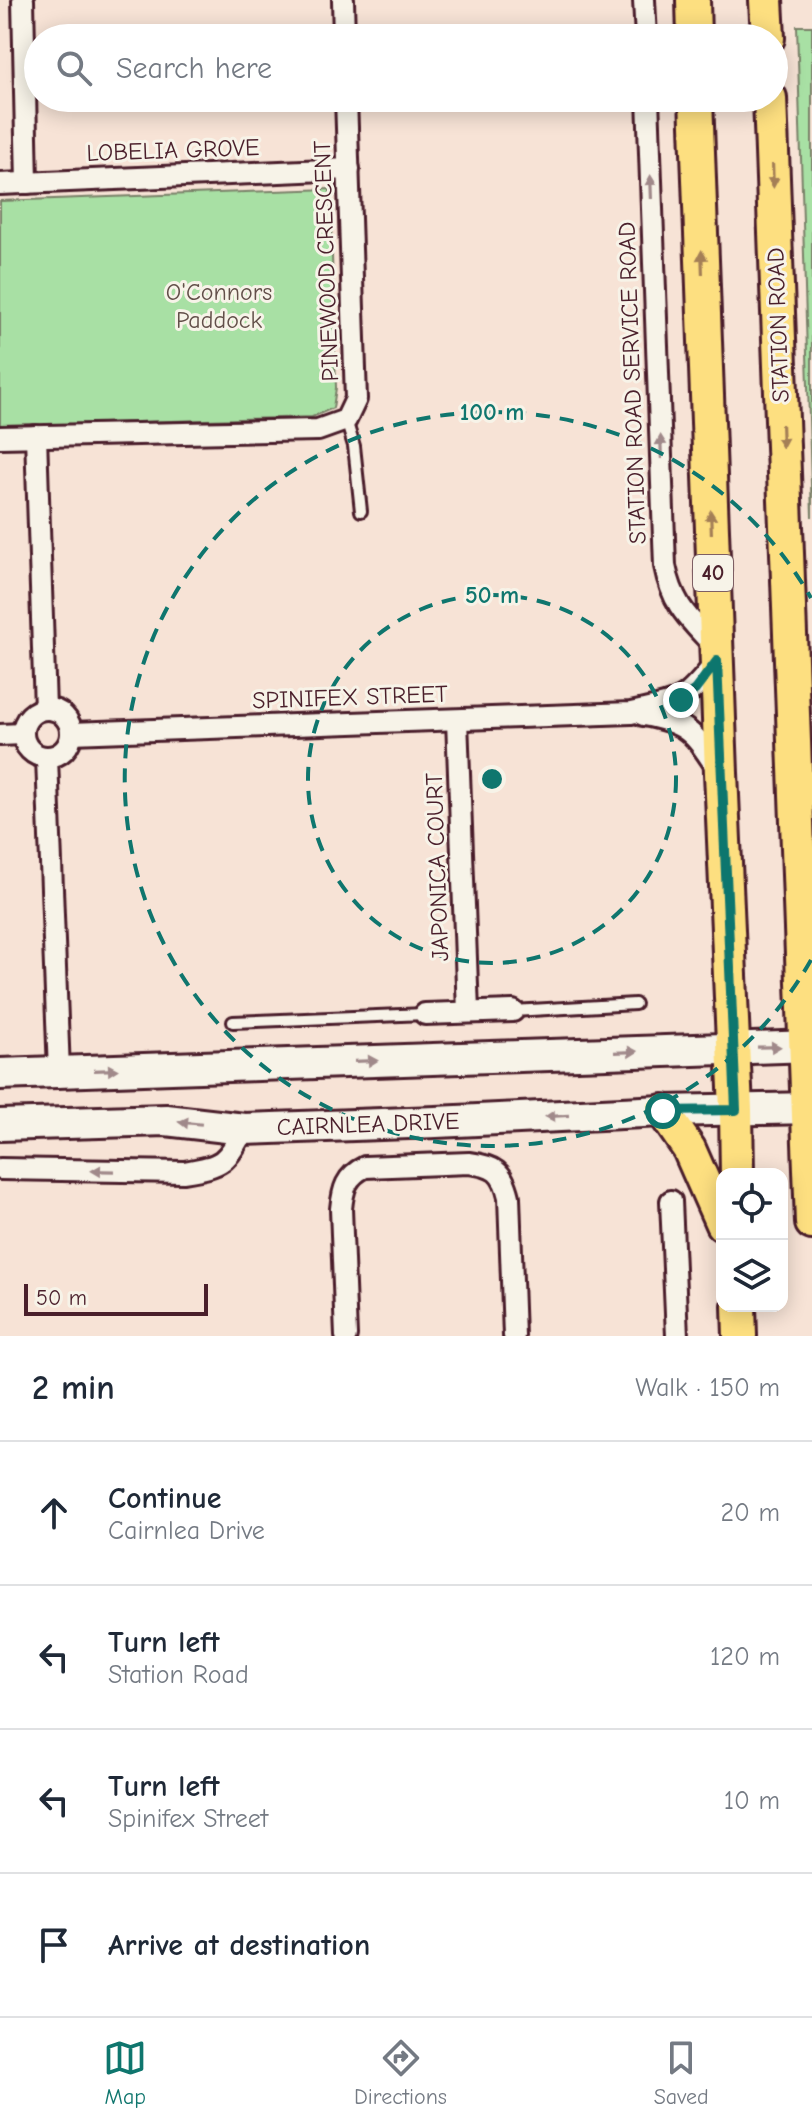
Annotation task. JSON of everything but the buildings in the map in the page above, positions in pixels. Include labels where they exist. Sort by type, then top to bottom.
[{"type":"main road","points":[[693,0],[694,24]]},
{"type":"main road","points":[[766,0],[767,24]]},
{"type":"main road","name":"40","points":[[697,112],[737,1168]]},
{"type":"main road","name":"STATION ROAD","points":[[771,112],[808,1046],[812,1223]]},
{"type":"main road","points":[[798,846],[812,901]]},
{"type":"main road","points":[[663,1111],[689,1149],[716,1210]]},
{"type":"main road","points":[[739,1312],[740,1336]]},
{"type":"street","points":[[23,0],[24,46]]},
{"type":"street","points":[[343,0],[344,24]]},
{"type":"street","points":[[644,0],[645,24]]},
{"type":"street","points":[[25,112],[27,183]]},
{"type":"street","name":"PINEWOOD CRESCENT","points":[[346,420],[356,399],[347,112]]},
{"type":"street","name":"STATION ROAD SERVICE ROAD","points":[[649,112],[665,566],[675,601],[716,655]]},
{"type":"street","name":"LOBELIA GROVE","points":[[0,184],[349,169]]},
{"type":"street","points":[[0,437],[318,430],[346,420]]},
{"type":"street","points":[[36,436],[45,709]]},
{"type":"street","name":"SPINIFEX STREET","points":[[71,733],[631,713],[681,700],[695,690],[716,655]]},
{"type":"street","points":[[45,709],[66,718],[71,733],[67,748],[47,758],[32,753],[22,734],[31,715],[45,709]]},
{"type":"street","name":"SPINIFEX STREET","points":[[631,713],[669,720],[685,728],[701,743],[721,773]]},
{"type":"street","name":"JAPONICA COURT","points":[[457,720],[468,1012]]},
{"type":"street","points":[[0,735],[22,734]]},
{"type":"street","points":[[47,758],[59,1072],[55,1124]]},
{"type":"street","points":[[425,1014],[513,1011]]},
{"type":"street","points":[[0,1074],[808,1046]]},
{"type":"street","name":"CAIRNLEA DRIVE","points":[[0,1125],[166,1120],[244,1129],[663,1111],[810,1108]]},
{"type":"street","points":[[0,1169],[184,1172],[212,1167],[229,1157],[244,1129]]},
{"type":"street","points":[[346,1336],[341,1209],[347,1181],[365,1167],[469,1163],[484,1165],[501,1174],[509,1197],[514,1336]]},
{"type":"street","points":[[671,1201],[677,1336]]},
{"type":"lane","name":"PINEWOOD CRESCENT","points":[[346,420],[354,446],[361,511]]},
{"type":"lane","points":[[513,1011],[635,1004]]},
{"type":"lane","points":[[233,1022],[425,1014]]},
{"type":"green space","points":[[797,26],[812,26],[812,517]]},
{"type":"green space","name":"O'Connors Paddock","points":[[330,189],[336,388],[333,408],[312,417],[0,426],[0,201]]},
{"type":"route","points":[[663,1111],[736,1110],[717,661],[695,690],[681,700]]}]
